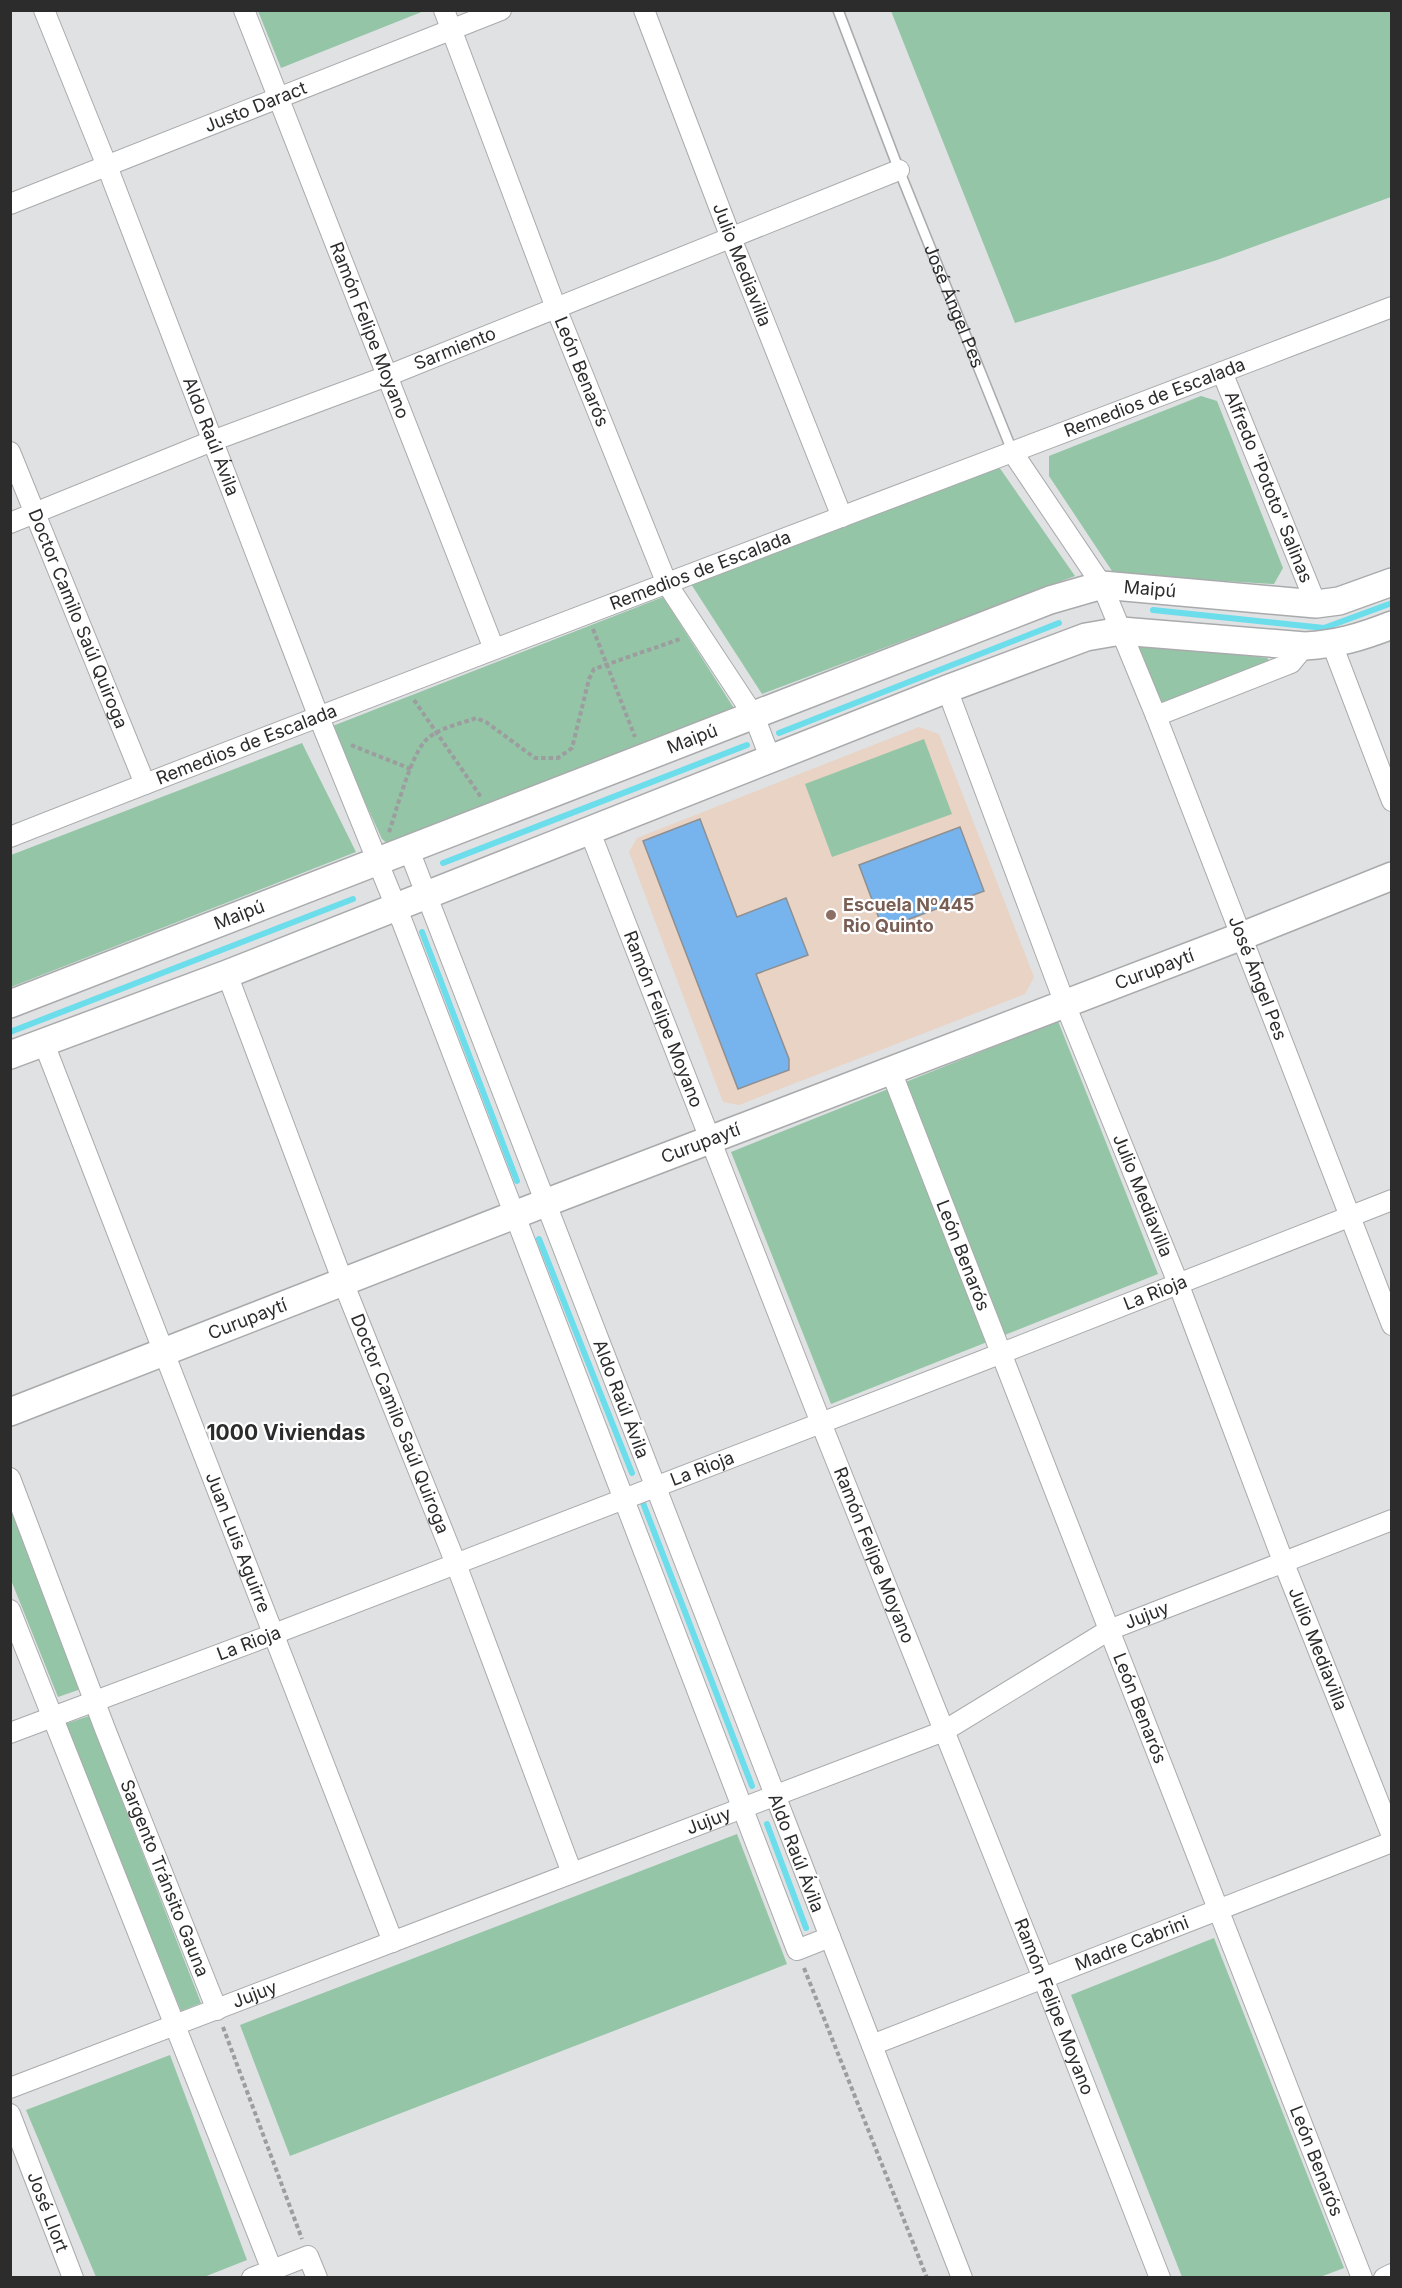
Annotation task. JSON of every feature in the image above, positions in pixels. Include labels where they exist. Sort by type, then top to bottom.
[{"type":"street","name":"Aldo Raúl Ávila","points":[[44,10],[107,166],[318,715],[397,908],[797,1950]]},
{"type":"street","name":"Ramón Felipe Moyano","points":[[244,10],[494,649]]},
{"type":"street","name":"León Benarós","points":[[444,10],[556,308],[667,584],[753,716],[771,760]]},
{"type":"street","name":"Justo Daract","points":[[10,204],[501,10]]},
{"type":"street","name":"Julio Mediavilla","points":[[644,10],[731,238],[843,517]]},
{"type":"street","name":"Sarmiento","points":[[10,523],[212,441],[387,376],[899,170]]},
{"type":"street","name":"Remedios de Escalada","points":[[10,837],[318,715],[1013,453],[1392,307]]},
{"type":"street","name":"Alfredo \"Pototo\" Salinas","points":[[1222,372],[1316,603]]},
{"type":"street","name":"Doctor Camilo Saúl Quiroga","points":[[10,452],[145,784]]},
{"type":"street","name":"José Ángel Pes","points":[[1013,453],[1102,585],[1156,716],[1392,1324]]},
{"type":"street","name":"Maipú","points":[[10,1004],[1050,600],[1102,585],[1316,603],[1339,601],[1392,582]]},
{"type":"street","points":[[10,1054],[397,908],[947,689],[1086,637],[1121,631],[1305,646],[1332,645],[1356,639],[1392,625]]},
{"type":"street","points":[[1332,645],[1392,801]]},
{"type":"street","points":[[1156,716],[1291,663],[1305,646]]},
{"type":"street","name":"Julio Mediavilla","points":[[947,689],[1065,1004],[1178,1284],[1283,1562],[1392,1836]]},
{"type":"street","name":"Ramón Felipe Moyano","points":[[590,832],[821,1423],[1160,2277]]},
{"type":"street","name":"Aldo Raúl Ávila","points":[[409,850],[872,2045]]},
{"type":"street","name":"Curupaytí","points":[[10,1412],[1392,876]]},
{"type":"street","name":"Doctor Camilo Saúl Quiroga","points":[[226,974],[343,1282],[456,1564],[572,1873]]},
{"type":"street","name":"Juan Luis Aguirre","points":[[43,1041],[274,1634],[279,1654],[393,1942]]},
{"type":"street","name":"León Benarós","points":[[891,1071],[1362,2277]]},
{"type":"street","name":"La Rioja","points":[[10,1733],[274,1634],[624,1497],[656,1487],[1392,1200]]},
{"type":"street","name":"Sargento Tránsito Gauna","points":[[10,1478],[217,2010]]},
{"type":"street","name":"Jujuy","points":[[10,2088],[944,1731],[1109,1630],[1392,1520]]},
{"type":"street","points":[[10,1611],[272,2270]]},
{"type":"street","name":"Madre Cabrini","points":[[872,2045],[1392,1842]]},
{"type":"street","points":[[797,1950],[830,1937]]},
{"type":"street","points":[[872,2045],[962,2277]]},
{"type":"street","name":"José Llort","points":[[10,2114],[73,2277]]},
{"type":"street","points":[[252,2277],[308,2256],[317,2277]]},
{"type":"street","points":[[1384,2277],[1392,2274]]},
{"type":"lane","name":"José Ángel Pes","points":[[838,10],[899,170],[1013,453]]},
{"type":"path","points":[[582,633],[603,625]]},
{"type":"path","points":[[593,628],[639,746]]},
{"type":"path","points":[[383,833],[387,837],[411,769],[425,741],[436,733],[476,718],[486,722],[535,758],[558,758],[572,748],[594,669],[684,637]]},
{"type":"path","points":[[424,695],[413,699],[486,805]]},
{"type":"path","points":[[348,752],[343,742],[411,769]]},
{"type":"path","points":[[797,1950],[927,2277]]},
{"type":"path","points":[[217,2010],[308,2256]]},
{"type":"shaded area","name":"Escuela Nº445 Rio Quinto","points":[[919,727],[939,734],[1034,977],[1025,994],[739,1105],[723,1102],[629,852],[637,838]]},
{"type":"green space","points":[[258,11],[424,11],[281,68]]},
{"type":"green space","points":[[891,11],[1391,11],[1391,197],[1217,260],[1015,323]]},
{"type":"green space","points":[[1201,396],[1217,401],[1283,568],[1274,584],[1114,574],[1049,476],[1049,456]]},
{"type":"green space","points":[[999,467],[1075,576],[762,694],[691,584]]},
{"type":"green space","points":[[663,597],[737,713],[388,844],[382,839],[330,727]]},
{"type":"green space","points":[[1136,643],[1267,658],[1272,663],[1163,706]]},
{"type":"green space","points":[[924,739],[952,814],[832,857],[805,784]]},
{"type":"green space","points":[[302,743],[356,852],[11,987],[11,855]]},
{"type":"green space","points":[[1058,1021],[1158,1274],[831,1404],[731,1152]]},
{"type":"green space","points":[[10,1508],[81,1689],[58,1697],[11,1580]]},
{"type":"green space","points":[[89,1716],[201,2003],[181,2011],[65,1724]]},
{"type":"green space","points":[[737,1834],[787,1964],[290,2156],[240,2025]]},
{"type":"green space","points":[[1214,1938],[1344,2268],[1320,2277],[1182,2277],[1071,1995]]},
{"type":"green space","points":[[170,2055],[247,2260],[204,2277],[96,2277],[26,2110]]},
{"type":"building","name":"Escuela Nº445 Rio Quinto","points":[[700,819],[737,917],[786,898],[808,955],[756,974],[789,1059],[789,1070],[738,1089],[643,841]]},
{"type":"building","name":"Escuela Nº445 Rio Quinto","points":[[960,827],[984,891],[883,929],[859,865]]},
{"type":"waterway","points":[[1153,610],[1324,628],[1392,603]]},
{"type":"waterway","points":[[779,733],[1059,623]]},
{"type":"waterway","points":[[443,863],[747,745]]},
{"type":"waterway","points":[[10,1032],[353,899]]},
{"type":"waterway","points":[[422,932],[517,1181]]},
{"type":"waterway","points":[[539,1239],[632,1473]]},
{"type":"waterway","points":[[643,1503],[752,1786]]},
{"type":"waterway","points":[[767,1824],[806,1928]]},
{"type":"place","name":"Escuela Nº445 Rio Quinto","points":[[831,915]]},
{"type":"district","name":"1000 Viviendas","points":[[286,1433]]}]
